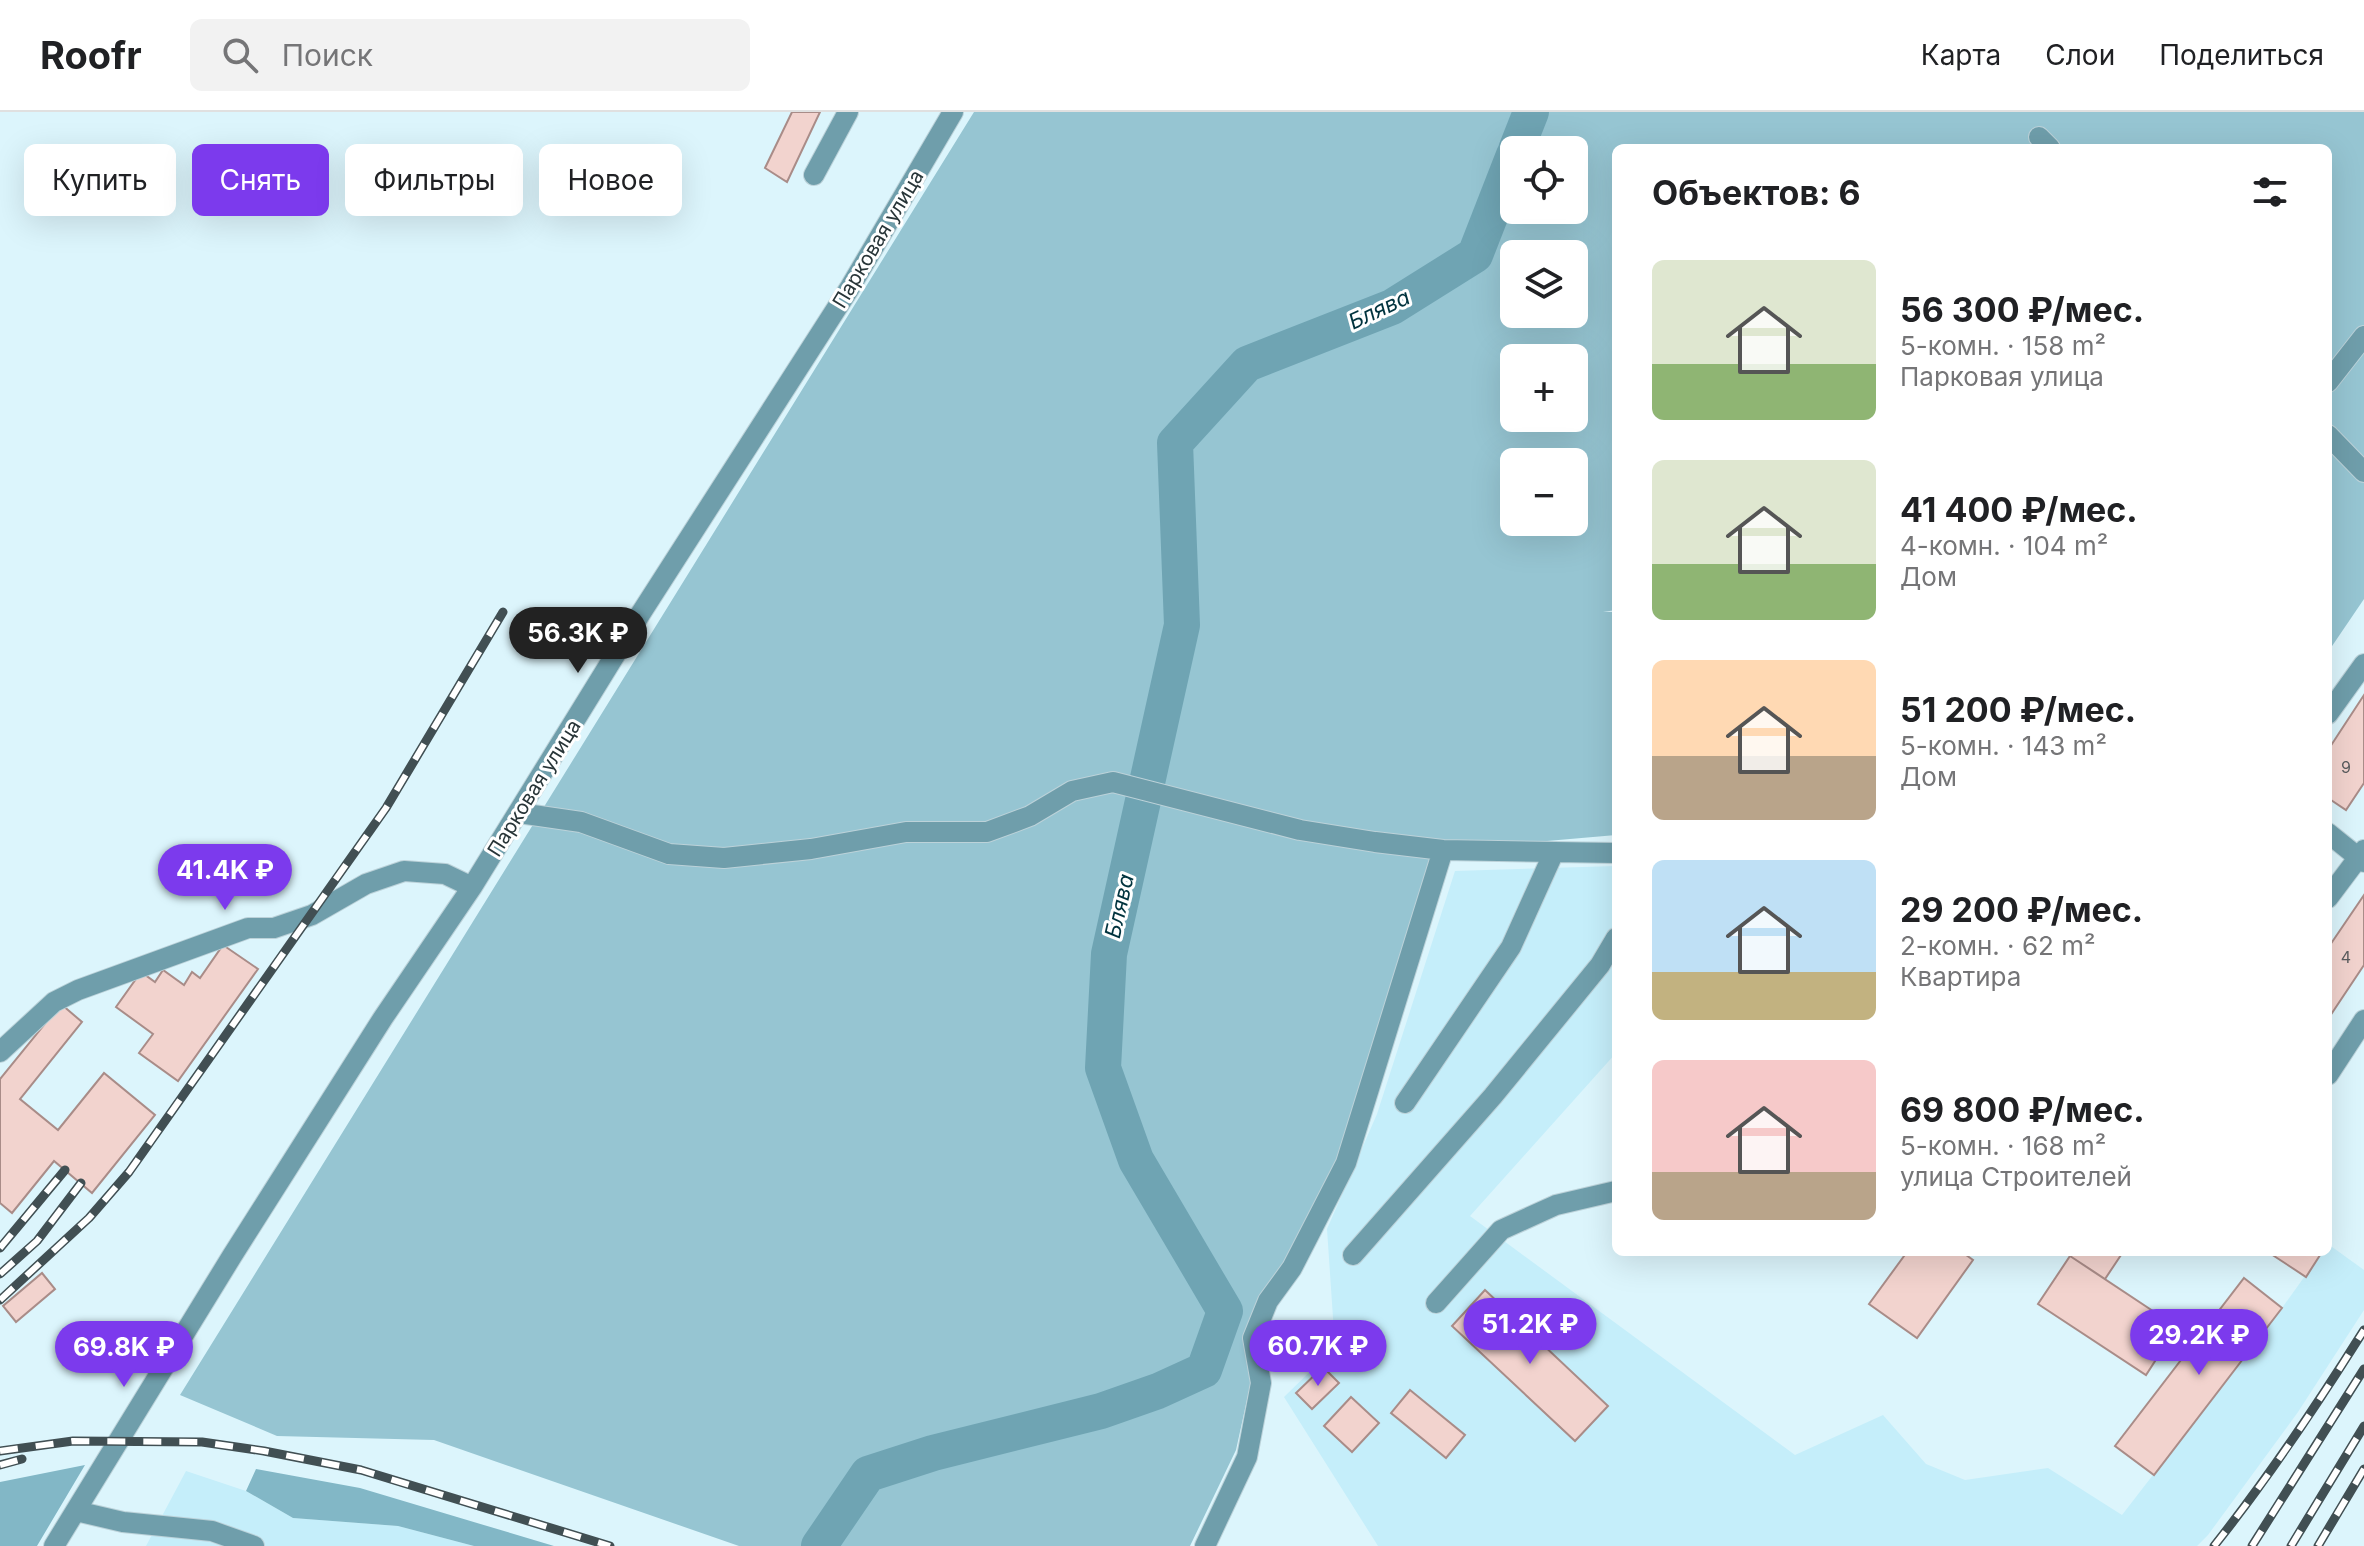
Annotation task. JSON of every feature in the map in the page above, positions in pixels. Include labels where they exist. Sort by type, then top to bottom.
[{"type":"street","points":[[814,175],[848,112]]},
{"type":"street","name":"Парковая улица","points":[[54,1546],[232,1256],[383,1018],[472,887],[641,613],[849,289],[953,112]]},
{"type":"street","points":[[2332,377],[2364,336]]},
{"type":"street","points":[[2332,439],[2364,472]]},
{"type":"street","points":[[2332,708],[2364,664]]},
{"type":"street","points":[[519,813],[581,822],[669,854],[724,858],[811,849],[906,832],[987,832],[1030,816],[1072,791],[1113,782],[1300,830],[1443,850],[1612,853]]},
{"type":"street","points":[[2332,836],[2362,857],[2332,893]]},
{"type":"street","points":[[1205,1546],[1247,1457],[1261,1383],[1253,1338],[1268,1301],[1292,1268],[1346,1163],[1443,850]]},
{"type":"street","points":[[1405,1103],[1511,947],[1554,852]]},
{"type":"street","points":[[0,1052],[54,1002],[78,990],[248,928],[274,928],[312,915],[366,884],[404,871],[445,874],[472,887]]},
{"type":"street","points":[[1353,1255],[1493,1096],[1600,965],[1612,945]]},
{"type":"street","points":[[2332,1065],[2364,1020]]},
{"type":"street","points":[[1436,1303],[1501,1230],[1556,1205],[1612,1192]]},
{"type":"street","points":[[76,1511],[123,1522],[212,1531],[254,1546]]},
{"type":"shaded area","points":[[974,112],[2364,112],[2364,599],[2332,646],[2332,144],[1612,144],[1612,611],[1603,612],[1612,612],[1612,835],[1443,850],[1346,1163],[1246,1334],[1252,1377],[1236,1450],[1190,1546],[739,1546],[434,1440],[277,1436],[180,1395]]},
{"type":"shaded area","points":[[1612,866],[1612,1057],[1470,1216],[1795,1455],[1883,1415],[1926,1464],[1965,1480],[2048,1468],[2122,1515],[2319,1256],[2332,1256],[2332,1247],[2364,1270],[2364,1310],[2298,1412],[2197,1546],[1378,1546],[1284,1397],[1335,1347],[1327,1229],[1377,1114],[1455,871]]},
{"type":"shaded area","points":[[85,1465],[37,1546],[0,1546],[0,1482]]},
{"type":"shaded area","points":[[256,1469],[360,1488],[554,1546],[474,1546],[398,1526],[293,1518],[246,1491]]},
{"type":"shaded area","points":[[186,1471],[246,1491],[293,1518],[398,1526],[474,1546],[146,1546]]},
{"type":"building","points":[[792,112],[820,112],[787,182],[765,168]]},
{"type":"building","points":[[2364,695],[2364,783],[2346,810],[2332,801],[2332,744]]},
{"type":"building","points":[[2364,895],[2364,965],[2332,1013],[2332,942]]},
{"type":"building","points":[[223,945],[258,969],[178,1081],[139,1053],[153,1034],[116,1007],[141,972],[155,982],[163,970],[184,985],[192,972],[200,978]]},
{"type":"building","points":[[61,1004],[82,1022],[20,1099],[58,1130],[104,1073],[155,1115],[92,1193],[54,1161],[12,1213],[0,1203],[0,1079]]},
{"type":"building","points":[[1904,1256],[1968,1256],[1973,1260],[1917,1338],[1869,1304]]},
{"type":"building","points":[[2070,1256],[2120,1256],[2105,1279]]},
{"type":"building","points":[[2070,1256],[2177,1327],[2146,1375],[2038,1304]]},
{"type":"building","points":[[2274,1256],[2319,1256],[2306,1277]]},
{"type":"building","points":[[42,1273],[55,1289],[16,1322],[3,1306]]},
{"type":"building","points":[[2244,1278],[2282,1308],[2154,1475],[2115,1446]]},
{"type":"building","points":[[1485,1290],[1608,1406],[1575,1441],[1452,1326]]},
{"type":"building","points":[[1323,1367],[1339,1383],[1312,1409],[1296,1393]]},
{"type":"building","points":[[1410,1390],[1465,1435],[1446,1458],[1391,1413]]},
{"type":"building","points":[[1351,1397],[1379,1423],[1352,1452],[1324,1426]]},
{"type":"waterway","name":"Блява","points":[[1522,136],[1531,112]]},
{"type":"waterway","name":"Блява","points":[[819,1546],[868,1474],[933,1453],[1101,1411],[1158,1391],[1204,1370],[1225,1311],[1136,1160],[1103,1068],[1109,954],[1182,625],[1175,443],[1247,364],[1392,307],[1475,255],[1500,191]]},
{"type":"railway","points":[[0,1300],[89,1218],[129,1172],[386,808],[503,612]]},
{"type":"railway","points":[[0,1248],[65,1170]]},
{"type":"railway","points":[[0,1274],[37,1241],[81,1183]]},
{"type":"railway","points":[[2214,1546],[2292,1440],[2364,1330]]},
{"type":"railway","points":[[2252,1546],[2364,1369]]},
{"type":"railway","points":[[2291,1546],[2364,1426]]},
{"type":"railway","points":[[0,1451],[73,1441],[202,1442],[264,1451],[361,1470],[610,1546]]},
{"type":"railway","points":[[0,1465],[22,1459]]},
{"type":"railway","points":[[2318,1546],[2364,1469]]}]
